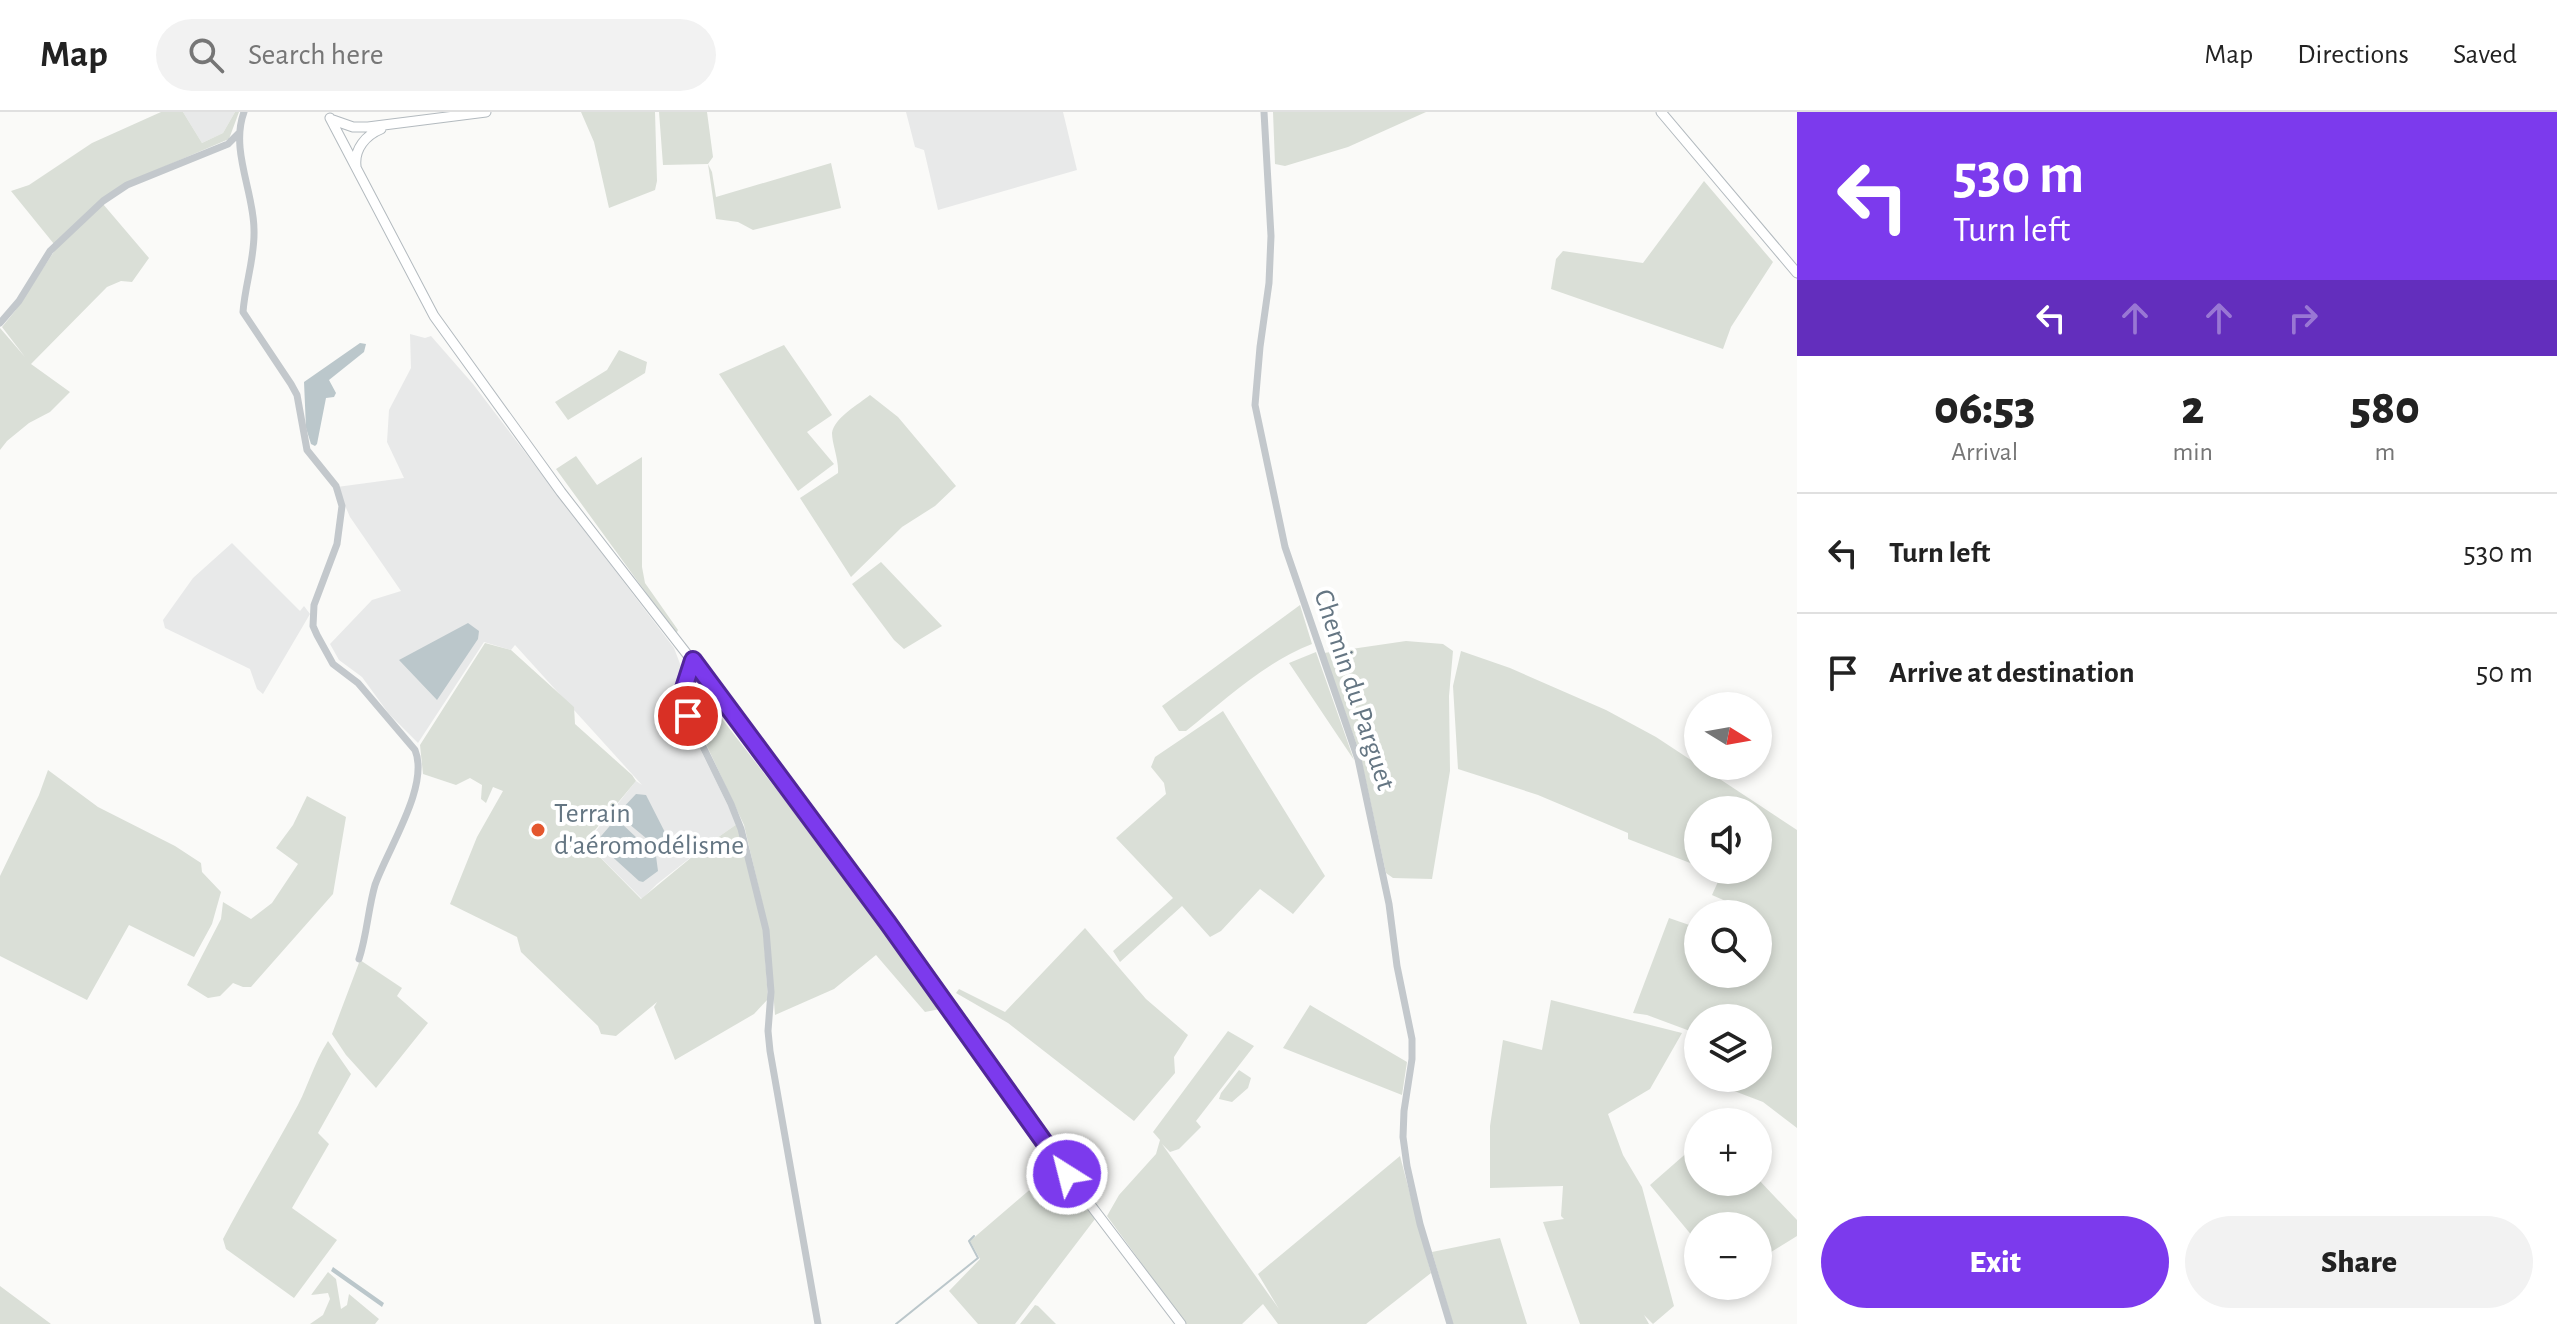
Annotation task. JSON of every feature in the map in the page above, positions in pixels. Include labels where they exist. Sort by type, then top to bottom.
[{"type":"street","points":[[244,112],[239,133],[255,228],[254,257],[243,312],[297,395],[307,450],[341,497],[342,517],[337,544],[314,605],[313,626],[326,655],[358,683],[415,750],[419,759],[414,789],[376,884],[359,959]]},
{"type":"street","points":[[329,115],[342,125],[368,127],[486,112]]},
{"type":"street","name":"Chemin du Parguet","points":[[1264,112],[1271,236],[1269,283],[1255,405],[1285,547],[1358,759],[1389,904],[1399,980],[1412,1039],[1403,1137],[1407,1166],[1420,1224],[1450,1324]]},
{"type":"street","points":[[1661,112],[1797,273]]},
{"type":"street","points":[[329,115],[434,316],[561,492],[693,660],[888,923],[1075,1185],[1181,1324]]},
{"type":"street","points":[[344,144],[357,145],[388,126]]},
{"type":"street","points":[[344,144],[357,130],[368,127]]},
{"type":"street","points":[[0,323],[19,301],[50,251],[103,201],[127,185],[228,144],[239,133]]},
{"type":"street","points":[[356,166],[358,150],[365,140]]},
{"type":"street","points":[[693,660],[684,688],[688,716],[741,829],[766,930],[771,992],[770,1051],[818,1324]]},
{"type":"shaded area","points":[[161,112],[183,112],[202,143],[223,133],[235,112],[239,112],[229,139],[126,183],[54,244],[11,191],[29,185],[92,143]]},
{"type":"shaded area","points":[[183,112],[235,112],[223,133],[202,143]]},
{"type":"shaded area","points":[[581,112],[655,112],[655,190],[609,208],[594,142]]},
{"type":"shaded area","points":[[659,112],[707,112],[713,157],[708,164],[663,165]]},
{"type":"shaded area","points":[[906,112],[1063,112],[1077,170],[938,210],[924,150],[915,147]]},
{"type":"shaded area","points":[[1273,112],[1426,112],[1348,147],[1285,166],[1275,164]]},
{"type":"shaded area","points":[[831,163],[841,208],[753,230],[738,222],[716,219],[708,164],[716,197]]},
{"type":"shaded area","points":[[1704,181],[1773,262],[1731,327],[1723,349],[1551,289],[1556,259],[1563,251],[1643,263]]},
{"type":"shaded area","points":[[103,204],[149,258],[132,282],[121,281],[107,287],[31,364],[70,392],[50,412],[29,423],[0,450],[0,328],[25,357],[2,327],[57,247]]},
{"type":"shaded area","points":[[410,334],[425,338],[431,336],[473,384],[674,648],[682,669],[676,700],[737,824],[657,884],[642,899],[586,843],[636,781],[642,785],[515,645],[511,650],[484,642],[418,743],[389,714],[362,677],[339,660],[330,644],[372,600],[401,591],[350,517],[337,487],[404,478],[387,442],[389,410],[411,368]]},
{"type":"shaded area","points":[[360,343],[366,344],[364,352],[329,380],[336,393],[334,397],[326,398],[315,446],[311,444],[306,428],[304,382]]},
{"type":"shaded area","points":[[784,345],[832,415],[807,432],[834,464],[798,491],[719,374]]},
{"type":"shaded area","points":[[619,350],[647,362],[645,373],[568,420],[555,402],[607,370]]},
{"type":"shaded area","points":[[870,395],[898,417],[956,486],[935,506],[902,527],[851,577],[800,498],[838,473],[832,437],[834,427]]},
{"type":"shaded area","points":[[576,456],[597,485],[642,457],[642,567],[645,583],[678,630],[676,634],[556,469]]},
{"type":"shaded area","points":[[232,543],[300,611],[304,606],[310,614],[263,694],[257,689],[250,669],[165,628],[163,620],[193,578]]},
{"type":"shaded area","points":[[881,562],[942,626],[904,649],[852,584]]},
{"type":"shaded area","points":[[1300,605],[1312,644],[1262,671],[1186,731],[1179,731],[1162,706]]},
{"type":"shaded area","points":[[468,623],[479,631],[478,639],[437,700],[399,660]]},
{"type":"shaded area","points":[[1406,641],[1443,644],[1453,651],[1449,696],[1450,771],[1432,879],[1393,878],[1386,873],[1360,754],[1324,653]]},
{"type":"shaded area","points":[[485,643],[511,650],[574,707],[575,724],[636,781],[585,842],[641,899],[737,824],[763,927],[768,999],[754,1014],[675,1060],[654,1007],[657,1002],[616,1036],[601,1034],[598,1026],[521,952],[517,937],[450,904],[477,837],[503,791],[493,787],[486,803],[481,799],[482,785],[470,778],[456,785],[423,774],[420,745]]},
{"type":"shaded area","points":[[1461,651],[1510,668],[1606,710],[1656,737],[1684,755],[1684,780],[1721,780],[1745,796],[1684,796],[1684,861],[1628,839],[1628,833],[1538,795],[1458,769],[1453,686]]},
{"type":"shaded area","points":[[1316,652],[1354,760],[1289,663]]},
{"type":"shaded area","points":[[695,696],[705,697],[940,1009],[925,1012],[876,955],[834,989],[775,1015],[768,927],[744,825],[691,712]]},
{"type":"shaded area","points":[[1223,711],[1325,876],[1293,914],[1260,889],[1221,931],[1210,937],[1182,906],[1120,962],[1113,951],[1173,898],[1116,838],[1166,794],[1164,783],[1151,767],[1155,757]]},
{"type":"shaded area","points":[[48,770],[98,807],[175,846],[201,863],[202,872],[221,892],[212,924],[194,957],[129,925],[87,1000],[0,956],[0,876]]},
{"type":"shaded area","points":[[636,794],[646,795],[675,852],[664,853],[623,819],[621,810]]},
{"type":"shaded area","points":[[307,796],[346,817],[333,894],[251,987],[233,983],[220,996],[208,998],[187,985],[221,919],[223,902],[251,919],[272,903],[298,864],[276,848],[293,825]]},
{"type":"shaded area","points":[[1772,814],[1797,830],[1797,1128],[1763,1102],[1737,1092],[1772,1092],[1772,1004],[1684,1004],[1684,1029],[1633,1013],[1669,918],[1684,923],[1684,988],[1772,988],[1772,900],[1723,900],[1712,895],[1717,884],[1772,884]]},
{"type":"shaded area","points":[[614,821],[620,822],[656,856],[658,871],[643,882],[596,842]]},
{"type":"shaded area","points":[[1085,928],[1146,999],[1188,1035],[1174,1057],[1175,1073],[1134,1121],[1008,1023],[956,993],[959,989],[1005,1012]]},
{"type":"shaded area","points":[[360,960],[402,988],[397,996],[428,1023],[376,1088],[346,1055],[332,1034]]},
{"type":"shaded area","points":[[1551,1000],[1682,1033],[1650,1089],[1608,1114],[1623,1155],[1642,1187],[1674,1306],[1653,1324],[1644,1315],[1649,1324],[1580,1324],[1543,1222],[1564,1219],[1561,1216],[1563,1186],[1490,1188],[1490,1126],[1503,1040],[1542,1050]]},
{"type":"shaded area","points":[[1310,1005],[1407,1062],[1402,1095],[1283,1048]]},
{"type":"shaded area","points":[[1228,1031],[1254,1046],[1196,1121],[1201,1127],[1179,1149],[1170,1152],[1162,1144],[1279,1309],[1258,1274],[1400,1156],[1431,1273],[1366,1324],[1278,1324],[1263,1304],[1242,1324],[1186,1324],[1107,1216],[1119,1195],[1156,1154],[1160,1140],[1153,1132]]},
{"type":"shaded area","points":[[328,1041],[351,1074],[318,1133],[329,1144],[292,1208],[337,1240],[294,1298],[226,1249],[223,1239],[298,1105]]},
{"type":"shaded area","points":[[1239,1070],[1251,1078],[1248,1088],[1232,1102],[1219,1099],[1221,1093]]},
{"type":"shaded area","points":[[1684,1155],[1684,1196],[1772,1194],[1797,1220],[1797,1236],[1772,1251],[1772,1212],[1684,1212],[1684,1226],[1650,1185]]},
{"type":"shaded area","points":[[1054,1169],[1095,1219],[1015,1324],[978,1324],[949,1291],[980,1259],[970,1241]]},
{"type":"shaded area","points":[[1500,1238],[1527,1324],[1453,1324],[1432,1252]]},
{"type":"shaded area","points":[[333,1267],[384,1303],[382,1307],[331,1271]]},
{"type":"shaded area","points":[[328,1272],[336,1279],[341,1309],[347,1305],[349,1294],[379,1319],[375,1324],[310,1324],[323,1315],[330,1299],[328,1293],[311,1295]]},
{"type":"shaded area","points":[[0,1286],[51,1324],[0,1324]]},
{"type":"shaded area","points":[[1035,1305],[1038,1306],[1056,1324],[1020,1324]]},
{"type":"waterway","points":[[896,1324],[978,1258],[969,1241],[974,1236]]},
{"type":"place","name":"Terrain d'aéromodélisme","points":[[538,830]]},
{"type":"route","points":[[688,716],[684,688],[693,660],[888,923],[1067,1174]]}]
